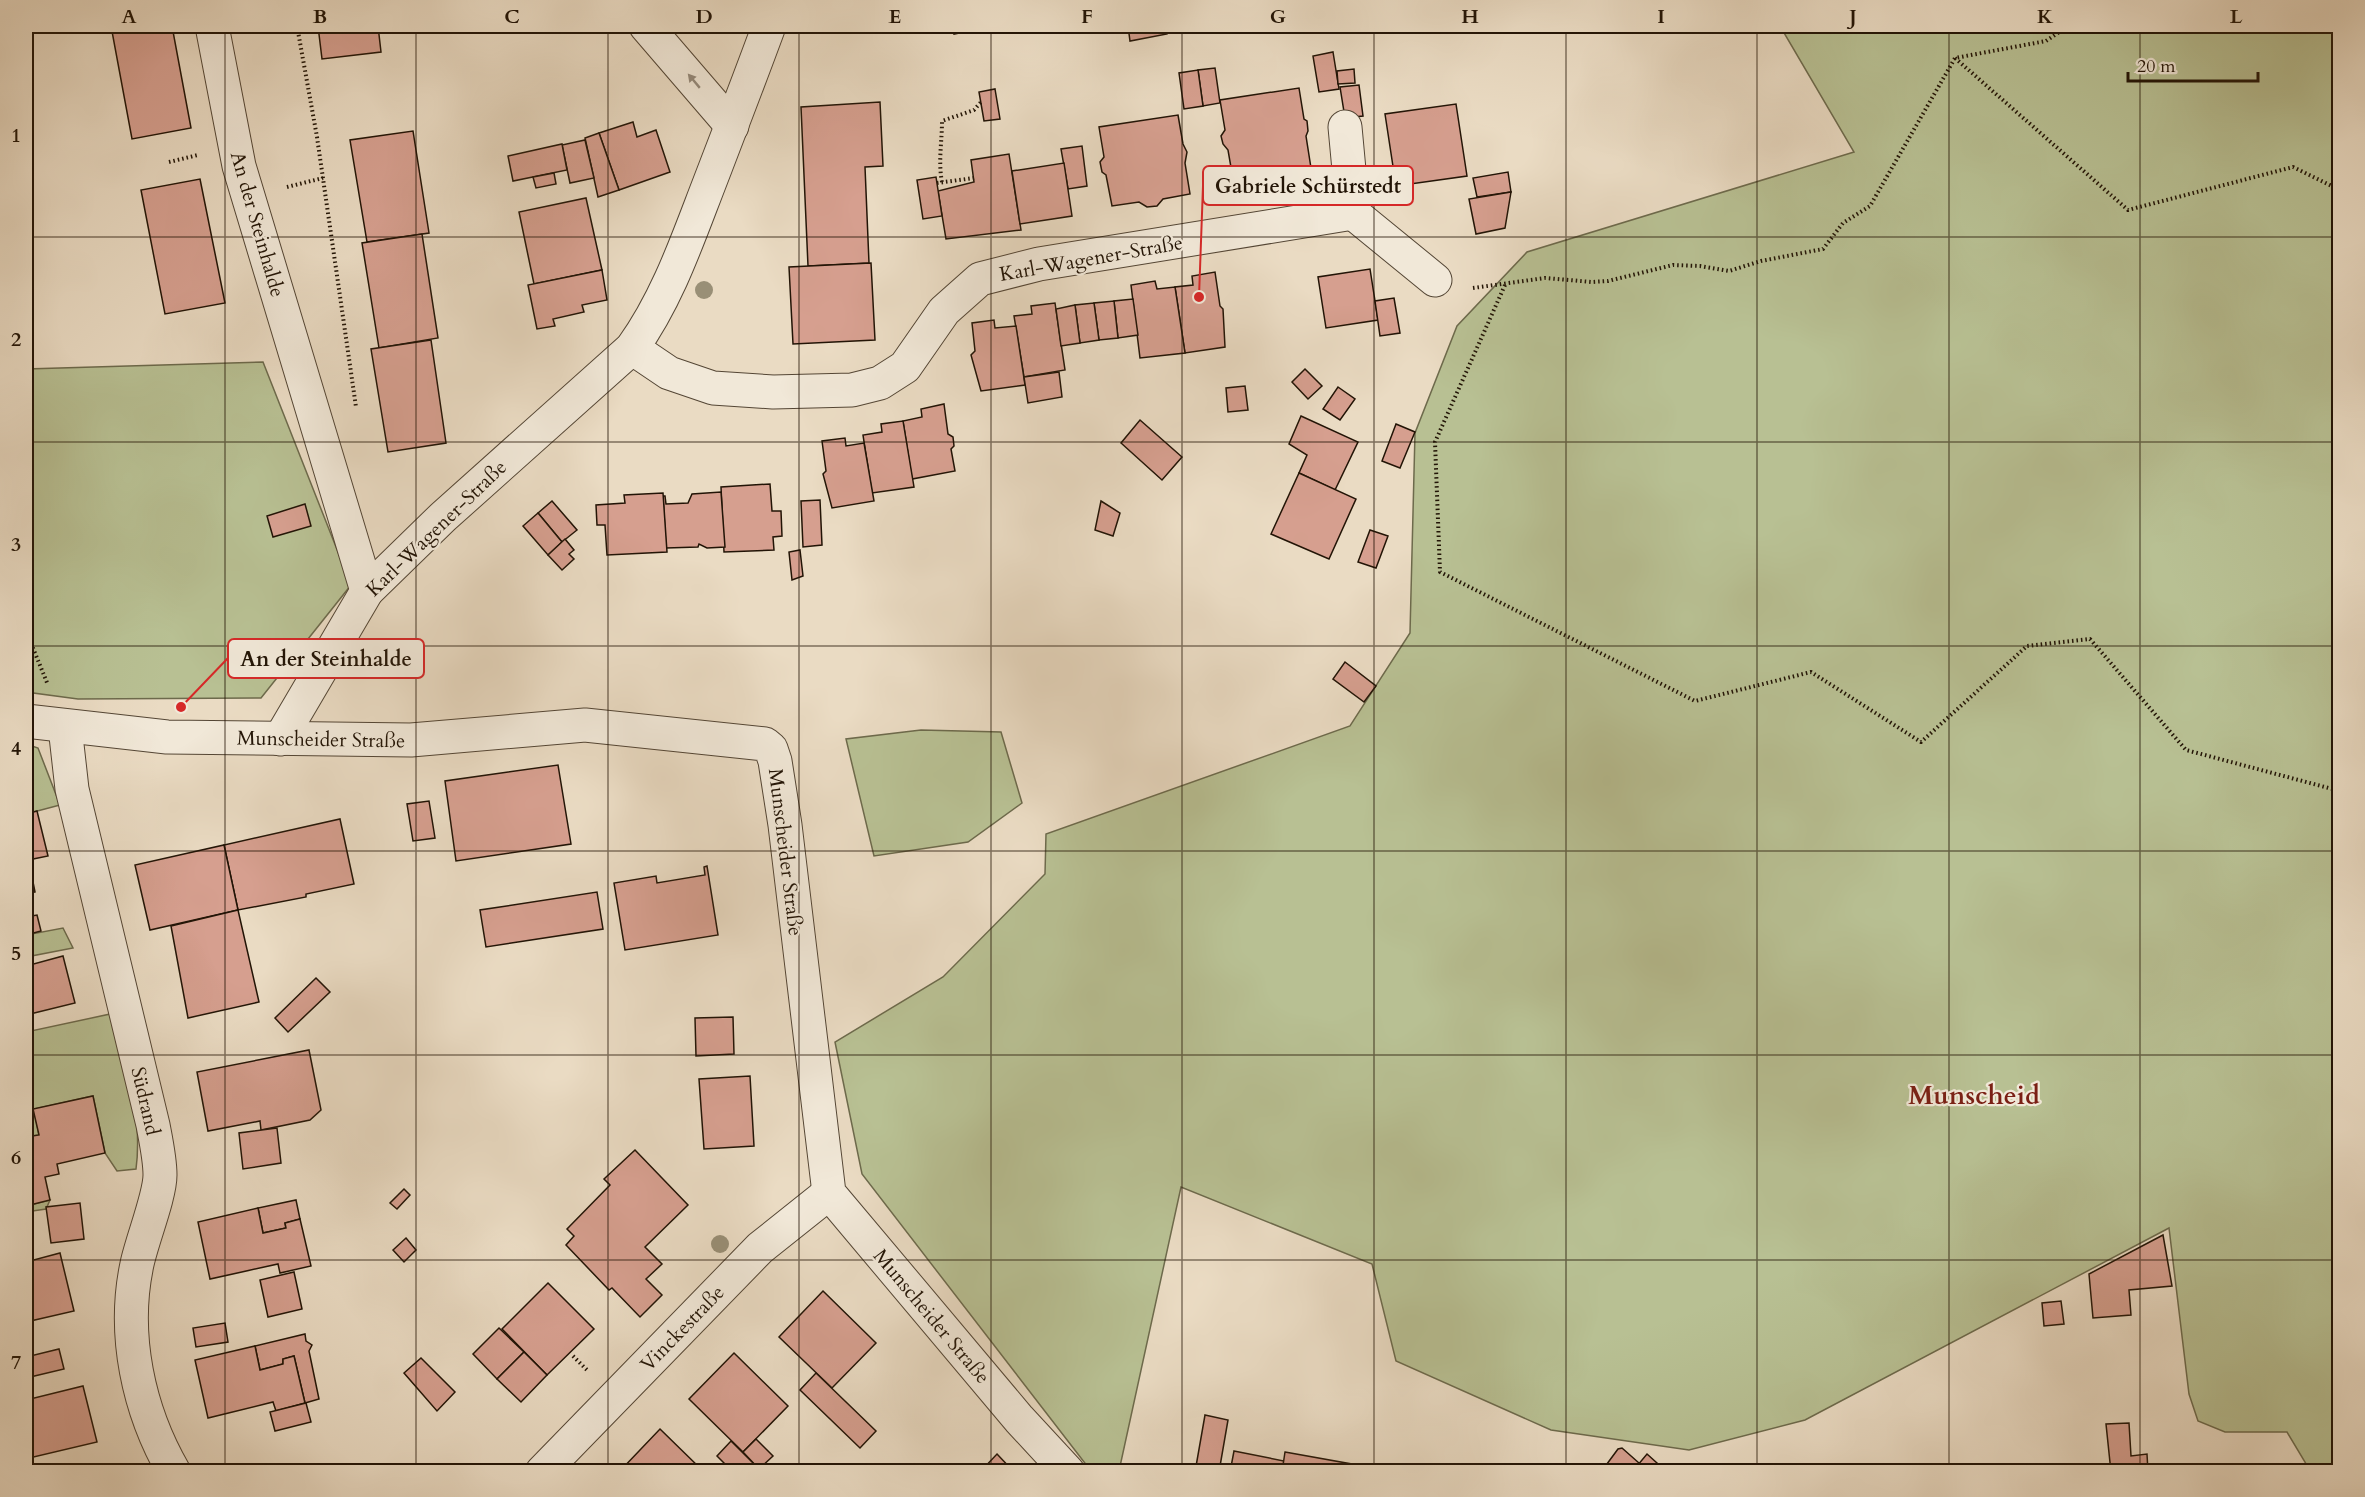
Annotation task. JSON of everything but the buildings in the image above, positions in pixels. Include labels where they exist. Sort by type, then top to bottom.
[{"type":"street","name":"An der Steinhalde","points":[[212,26],[239,166],[366,591]]},
{"type":"street","points":[[646,26],[732,126]]},
{"type":"street","name":"Karl-Wagener-Straße","points":[[280,739],[366,591],[443,517],[632,348],[648,326],[665,294],[769,26]]},
{"type":"street","points":[[1345,127],[1353,213],[1435,280]]},
{"type":"street","name":"Karl-Wagener-Straße","points":[[632,348],[669,373],[713,388],[773,392],[852,390],[880,383],[906,367],[944,311],[980,279],[1039,264],[1353,213]]},
{"type":"street","name":"Munscheider Straße","points":[[26,721],[167,737],[411,740],[585,725],[765,744],[771,749],[775,760],[785,825],[829,1193],[1019,1419],[1068,1472]]},
{"type":"street","name":"Südrand","points":[[65,727],[72,789],[153,1125],[161,1176],[137,1265],[132,1314],[133,1354],[143,1401],[162,1450],[174,1472]]},
{"type":"street","name":"Vinckestraße","points":[[542,1472],[760,1248],[829,1193]]},
{"type":"path","points":[[297,26],[323,178],[357,418]]},
{"type":"path","points":[[1435,280],[1468,289],[1545,278],[1608,281],[1673,265],[1701,266],[1729,272],[1761,261],[1823,249],[1844,223],[1870,206],[1955,58],[2046,41],[2068,26]]},
{"type":"path","points":[[1955,58],[2128,210],[2293,167],[2340,190]]},
{"type":"path","points":[[971,180],[939,182],[942,121],[974,110],[981,102]]},
{"type":"path","points":[[279,189],[323,178]]},
{"type":"path","points":[[1505,285],[1435,442],[1440,572],[1695,701],[1811,672],[1921,742],[2027,646],[2090,639],[2186,750],[2340,791]]},
{"type":"path","points":[[26,631],[65,727]]},
{"type":"green space","points":[[1780,26],[2339,26],[2339,1471],[2307,1471],[2308,1467],[2287,1432],[2225,1432],[2198,1421],[2189,1394],[2169,1228],[1805,1420],[1689,1450],[1551,1430],[1396,1361],[1372,1264],[1181,1187],[1119,1471],[1091,1471],[862,1174],[835,1042],[943,977],[1045,874],[1046,834],[1350,726],[1410,633],[1415,433],[1457,326],[1527,252],[1854,152]]},
{"type":"green space","points":[[263,362],[351,585],[261,698],[78,699],[26,692],[26,369]]},
{"type":"green space","points":[[921,730],[1001,732],[1022,803],[968,842],[874,856],[846,739]]},
{"type":"green space","points":[[26,744],[38,748],[60,805],[26,814]]},
{"type":"green space","points":[[63,928],[73,948],[26,957],[26,935]]},
{"type":"green space","points":[[115,1013],[132,1091],[138,1149],[136,1169],[117,1171],[105,1153],[93,1096],[34,1109],[39,1135],[26,1137],[26,1032]]},
{"type":"green space","points":[[50,1200],[46,1209],[26,1212],[26,1206]]},
{"type":"place","name":"Gabriele Schürstedt","points":[[1199,297]]},
{"type":"place","name":"An der Steinhalde","points":[[181,707]]},
{"type":"district","name":"Munscheid","points":[[1974,1095]]}]
